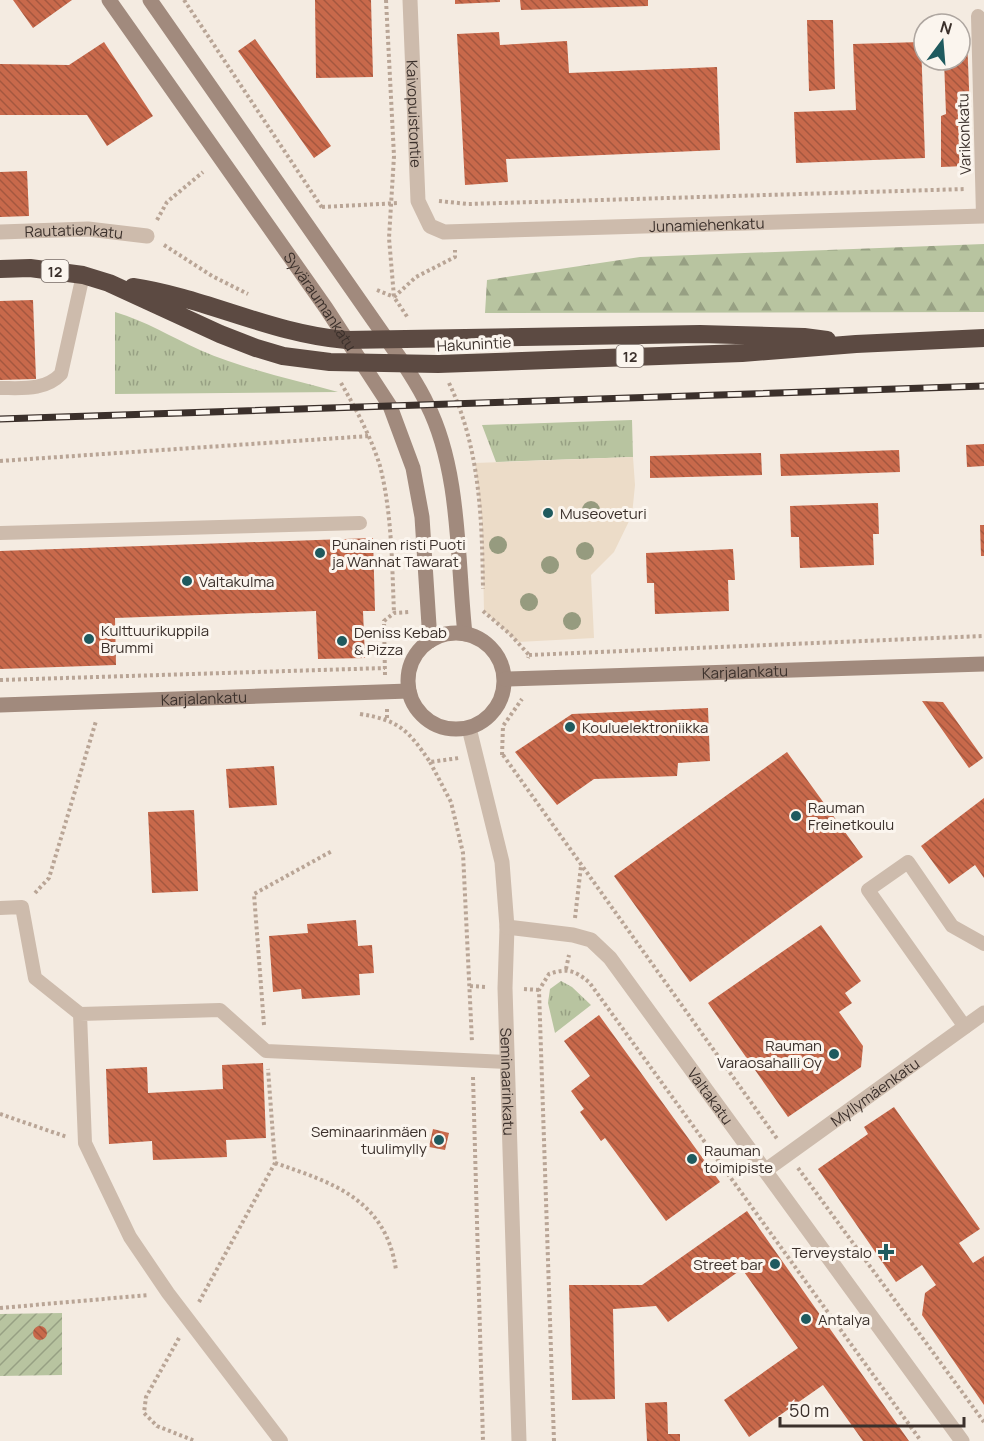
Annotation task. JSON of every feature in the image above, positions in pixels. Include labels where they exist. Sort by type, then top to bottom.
[{"type":"highway","name":"Hakunintie","points":[[0,269],[30,268],[83,275],[109,283],[256,348],[283,356],[330,362],[404,364],[752,352],[984,338]]},
{"type":"highway","name":"Hakunintie","points":[[109,283],[158,291],[289,332],[346,340],[700,334],[804,337],[856,344]]},
{"type":"main road","name":"Syväraumankatu","points":[[109,0],[390,406],[413,468],[422,517],[430,641]]},
{"type":"main road","name":"Syväraumankatu","points":[[150,0],[404,364],[428,405],[443,447],[456,517],[465,634]]},
{"type":"main road","points":[[465,634],[484,642],[495,652],[505,679],[502,696],[494,712],[481,723],[469,728],[453,729],[435,725],[416,708],[409,691],[412,663],[430,641],[441,635],[465,634]]},
{"type":"main road","name":"Karjalankatu","points":[[505,679],[984,664]]},
{"type":"main road","name":"Karjalankatu","points":[[0,705],[409,691]]},
{"type":"street","name":"Kaivopuistontie","points":[[410,0],[418,201],[430,226]]},
{"type":"street","name":"Junamiehenkatu","points":[[430,226],[444,232],[458,233],[984,216]]},
{"type":"street","name":"Rautatienkatu","points":[[0,232],[88,229],[147,236]]},
{"type":"street","name":"Seminaarinkatu","points":[[469,728],[502,862],[507,927],[507,1062],[519,1441]]},
{"type":"street","name":"Valtakatu","points":[[507,927],[573,935],[591,940],[610,958],[962,1441]]},
{"type":"street","name":"Myllymäenkatu","points":[[766,1170],[984,1013]]},
{"type":"lane","name":"Varikonkatu","points":[[978,16],[984,216]]},
{"type":"lane","points":[[0,388],[41,387],[52,383],[61,374],[83,275]]},
{"type":"lane","points":[[0,533],[360,523]]},
{"type":"lane","points":[[965,1027],[868,890],[908,862],[952,926],[984,944]]},
{"type":"lane","points":[[0,908],[22,907],[35,978],[80,1014],[220,1010],[266,1052],[473,1058],[507,1062]]},
{"type":"lane","points":[[80,1014],[85,1143],[130,1237],[168,1293],[190,1318],[281,1441]]},
{"type":"path","points":[[184,0],[328,216]]},
{"type":"path","points":[[386,0],[394,156],[393,204],[389,238],[394,297]]},
{"type":"path","points":[[204,172],[167,202],[147,236],[212,276],[255,297]]},
{"type":"path","points":[[322,207],[418,201],[468,204],[982,188]]},
{"type":"path","points":[[394,297],[416,277],[455,257],[458,233],[468,204]]},
{"type":"path","points":[[375,290],[394,297]]},
{"type":"path","points":[[330,362],[369,436],[380,467],[390,532],[394,613],[384,621],[387,718]]},
{"type":"path","points":[[0,461],[369,436]]},
{"type":"path","points":[[484,611],[529,654],[984,636]]},
{"type":"path","points":[[0,680],[385,668]]},
{"type":"path","points":[[522,699],[503,726],[503,755],[788,1154],[984,1422]]},
{"type":"path","points":[[355,713],[387,718],[401,725],[430,762],[451,802],[463,853],[473,1058],[483,1441]]},
{"type":"path","points":[[22,907],[49,878],[97,719],[86,719]]},
{"type":"path","points":[[430,762],[503,755]]},
{"type":"path","points":[[195,1441],[157,1426],[144,1413],[146,1397],[275,1163],[254,894],[332,851]]},
{"type":"path","points":[[554,1441],[538,990],[549,974],[566,969],[575,971],[589,982],[921,1441]]},
{"type":"path","points":[[0,1114],[85,1143]]},
{"type":"path","points":[[275,1163],[328,1181],[369,1210],[393,1247],[396,1270]]},
{"type":"path","points":[[0,1308],[168,1293]]},
{"type":"green space","points":[[984,244],[984,312],[485,313],[487,280],[640,257]]},
{"type":"green space","points":[[115,312],[233,363],[338,392],[115,394]]},
{"type":"green space","points":[[632,420],[633,457],[496,462],[482,425]]},
{"type":"green space","points":[[561,981],[572,987],[591,1005],[555,1033],[548,1003],[550,989]]},
{"type":"green space","points":[[62,1313],[62,1375],[0,1376],[0,1314]]},
{"type":"shaded area","points":[[633,457],[635,485],[632,515],[614,552],[591,575],[594,638],[518,642],[484,611],[482,519],[475,463]]},
{"type":"building","points":[[13,0],[72,0],[33,28]]},
{"type":"building","points":[[315,0],[371,0],[373,77],[316,78]]},
{"type":"building","points":[[455,0],[500,0],[500,2],[455,4]]},
{"type":"building","points":[[520,0],[648,0],[648,6],[521,10]]},
{"type":"building","points":[[807,20],[833,20],[835,89],[809,91]]},
{"type":"building","points":[[499,32],[500,45],[567,41],[569,73],[717,67],[720,150],[506,159],[508,182],[465,185],[457,34]]},
{"type":"building","points":[[255,39],[331,146],[314,158],[238,51]]},
{"type":"building","points":[[104,42],[153,116],[107,146],[87,115],[0,115],[0,64],[69,65]]},
{"type":"building","points":[[912,42],[912,72],[922,72],[925,158],[796,163],[794,112],[856,110],[853,44]]},
{"type":"building","points":[[944,72],[968,72],[970,113],[963,114],[965,166],[941,167],[941,116],[946,114]]},
{"type":"building","points":[[27,171],[29,216],[0,217],[0,172]]},
{"type":"building","points":[[33,300],[36,379],[0,380],[0,301]]},
{"type":"building","points":[[984,444],[984,466],[967,467],[966,445]]},
{"type":"building","points":[[899,450],[900,472],[781,476],[780,454]]},
{"type":"building","points":[[761,453],[762,475],[650,478],[650,456]]},
{"type":"building","points":[[878,503],[879,534],[873,534],[874,565],[800,568],[799,537],[791,537],[790,506]]},
{"type":"building","points":[[980,525],[984,525],[984,556],[981,556]]},
{"type":"building","name":"Valtakulma","points":[[373,538],[375,611],[363,611],[365,658],[318,659],[316,611],[115,618],[116,665],[0,669],[0,551]]},
{"type":"building","points":[[733,549],[735,580],[728,580],[729,611],[655,614],[654,583],[647,583],[646,553]]},
{"type":"building","points":[[922,701],[943,702],[983,758],[969,768]]},
{"type":"building","points":[[708,708],[710,761],[678,763],[677,776],[594,779],[557,805],[515,752],[572,714]]},
{"type":"building","name":"Rauman Freinetkoulu","points":[[787,752],[863,857],[690,982],[614,876]]},
{"type":"building","points":[[274,766],[277,805],[229,808],[226,769]]},
{"type":"building","points":[[984,798],[984,878],[975,865],[949,884],[921,846]]},
{"type":"building","points":[[194,810],[198,891],[152,893],[148,812]]},
{"type":"building","points":[[356,920],[358,946],[372,945],[374,973],[359,974],[360,995],[302,999],[301,989],[273,992],[269,936],[308,933],[307,924]]},
{"type":"building","points":[[821,925],[861,981],[845,993],[852,1003],[839,1012],[863,1046],[861,1067],[788,1117],[708,1003]]},
{"type":"building","points":[[599,1015],[720,1182],[666,1221],[605,1138],[601,1141],[580,1112],[584,1109],[571,1091],[590,1076],[564,1041]]},
{"type":"building","points":[[263,1063],[266,1138],[226,1140],[227,1157],[153,1160],[152,1141],[109,1144],[106,1069],[147,1067],[148,1093],[223,1089],[222,1065]]},
{"type":"building","points":[[894,1107],[980,1229],[959,1243],[973,1263],[984,1256],[984,1405],[922,1315],[925,1293],[936,1285],[922,1265],[896,1282],[818,1169],[868,1134],[864,1127]]},
{"type":"building","name":"Seminaarinmäen tuulimylly","points":[[433,1129],[449,1133],[445,1150],[429,1147]]},
{"type":"building","points":[[747,1211],[909,1441],[863,1441],[823,1385],[749,1437],[724,1400],[798,1348],[742,1269],[668,1322],[656,1306],[613,1309],[615,1399],[572,1400],[569,1285],[642,1285]]},
{"type":"building","points":[[40,1326],[45,1328],[47,1333],[45,1338],[40,1340],[35,1338],[33,1333],[35,1328]]},
{"type":"building","points":[[667,1402],[668,1434],[680,1434],[680,1441],[647,1441],[645,1403]]},
{"type":"railway","points":[[0,419],[984,386]]},
{"type":"place","name":"Museoveturi","points":[[548,513]]},
{"type":"place","name":"Punainen risti Puoti ja Wanhat Tawarat","points":[[320,553]]},
{"type":"place","name":"Valtakulma","points":[[187,581]]},
{"type":"place","name":"Kulttuurikuppila Brummi","points":[[89,639]]},
{"type":"place","name":"Deniss Kebab & Pizza","points":[[342,641]]},
{"type":"place","name":"Kouluelektroniikka","points":[[570,727]]},
{"type":"place","name":"Rauman Freinetkoulu","points":[[796,816]]},
{"type":"place","name":"Rauman Varaosahalli Oy","points":[[834,1054]]},
{"type":"place","name":"Seminaarinmäen tuulimylly","points":[[439,1140]]},
{"type":"place","name":"Rauman toimipiste","points":[[692,1159]]},
{"type":"place","name":"Terveystalo","points":[[886,1252]]},
{"type":"place","name":"Street bar","points":[[775,1264]]},
{"type":"place","name":"Antalya","points":[[806,1319]]}]
